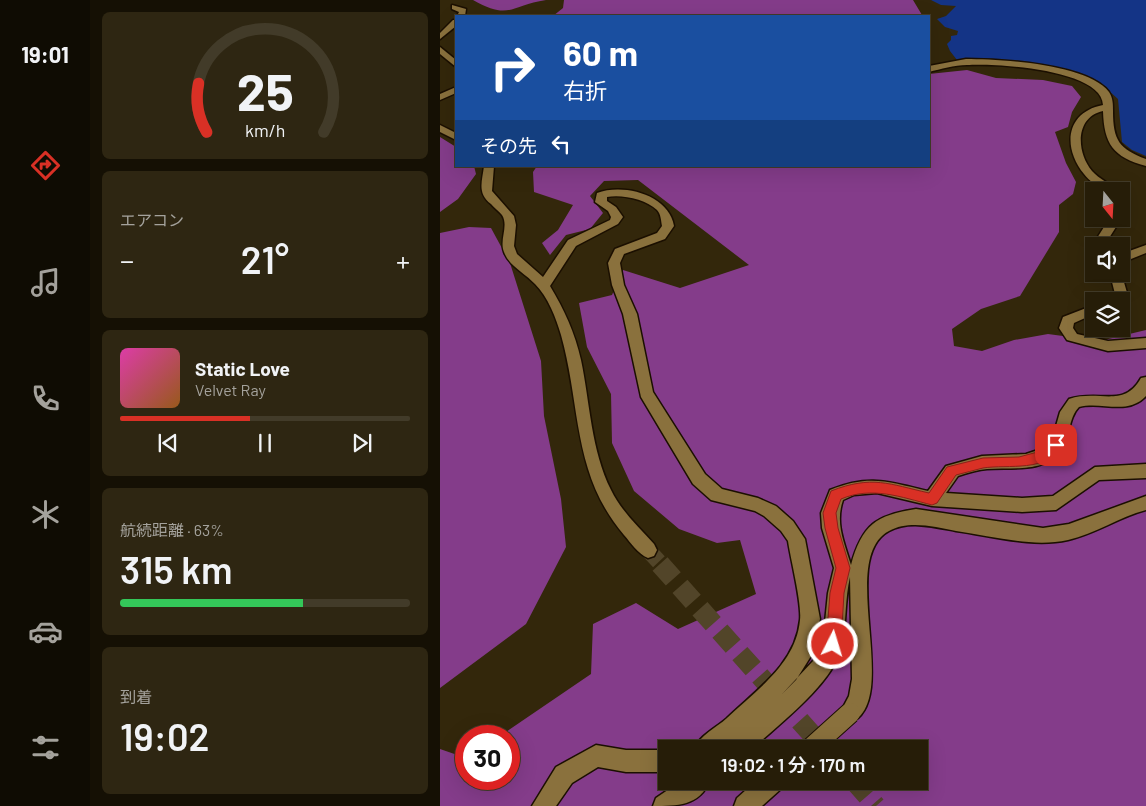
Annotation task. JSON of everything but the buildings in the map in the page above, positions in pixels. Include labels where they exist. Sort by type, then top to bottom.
[{"type":"street","points":[[455,7],[464,11],[462,15]]},
{"type":"street","points":[[440,37],[455,23]]},
{"type":"street","points":[[440,49],[455,63]]},
{"type":"street","points":[[930,68],[967,62],[982,62],[1074,74],[1095,84],[1104,92],[1108,100],[1109,137],[1117,149],[1146,163]]},
{"type":"street","points":[[440,97],[455,90]]},
{"type":"street","points":[[1100,182],[1086,170],[1076,148],[1076,125],[1093,109],[1108,107]]},
{"type":"street","points":[[440,128],[455,136]]},
{"type":"street","points":[[490,167],[486,192],[490,199],[506,212],[510,221],[508,244],[511,255],[544,285],[567,331],[590,454],[602,490],[626,525],[648,550]]},
{"type":"street","points":[[544,285],[558,263],[565,257],[572,243],[614,222],[617,217],[612,208],[601,202],[601,195],[606,192],[623,192],[660,207],[666,215],[668,226],[661,236],[618,252],[614,263],[618,285],[630,314],[646,393],[699,479],[717,495],[758,505],[770,511],[787,526],[796,539],[810,619],[804,650],[789,673],[728,732],[717,740]]},
{"type":"street","points":[[1130,255],[1146,249]]},
{"type":"street","points":[[526,268],[558,263]]},
{"type":"street","points":[[1085,313],[1068,320],[1066,328],[1072,337],[1101,346],[1131,346],[1146,343]]},
{"type":"street","points":[[932,499],[952,471],[983,463],[1019,462],[1049,454],[1062,436],[1066,412],[1074,403],[1094,400],[1127,400],[1138,395],[1146,382]]},
{"type":"street","points":[[745,740],[801,690],[820,668],[833,644],[837,593],[843,568],[830,520],[830,513],[836,495],[854,488],[877,486],[932,499],[1022,505],[1056,503],[1096,474],[1118,471],[1146,471]]},
{"type":"street","points":[[820,740],[850,714],[859,697],[862,672],[858,600],[862,550],[874,531],[897,520],[916,517],[1043,536],[1070,532],[1131,507],[1146,503]]},
{"type":"street","points":[[543,806],[564,775],[596,756],[626,761],[658,761]]},
{"type":"street","points":[[676,803],[690,790]]},
{"type":"street","points":[[745,806],[763,790]]},
{"type":"shaded area","points":[[473,0],[546,0],[503,11],[495,10]]},
{"type":"shaded area","points":[[564,0],[913,0],[922,15],[554,15],[563,8]]},
{"type":"shaded area","points":[[967,70],[996,78],[1043,80],[1072,86],[1081,97],[1072,112],[1068,127],[1055,132],[1066,163],[1076,182],[1073,194],[1059,205],[1059,232],[1020,296],[981,309],[952,329],[954,346],[982,351],[1014,340],[1048,334],[1100,341],[1117,337],[1130,337],[1130,334],[1146,330],[1146,806],[440,806],[440,749],[455,754],[455,790],[520,790],[520,725],[516,725],[591,674],[593,624],[636,603],[678,629],[756,594],[740,540],[717,543],[679,529],[634,491],[612,443],[611,394],[587,347],[579,303],[612,295],[623,270],[680,288],[749,265],[638,180],[604,181],[590,196],[603,213],[590,229],[566,235],[550,255],[542,243],[558,230],[573,205],[534,192],[533,172],[536,167],[930,167],[930,74]]},
{"type":"shaded area","points":[[440,137],[455,146],[455,167],[474,167],[476,174],[458,199],[440,212]]},
{"type":"shaded area","points":[[469,227],[491,228],[510,263],[541,361],[544,416],[561,499],[566,547],[526,624],[440,688],[440,233]]},
{"type":"water","points":[[931,0],[1146,0],[1146,156],[1132,150],[1122,142],[1118,99],[1098,81],[1060,68],[983,60],[957,60],[947,44],[951,40],[951,36],[957,35],[958,31],[945,27],[937,19],[946,16],[956,6],[941,5]]},
{"type":"tunnel","points":[[648,550],[662,565]]},
{"type":"tunnel","points":[[660,564],[817,740]]},
{"type":"tunnel","points":[[862,790],[876,806]]},
{"type":"route","points":[[833,644],[837,593],[843,568],[839,548],[831,528],[830,513],[836,495],[854,488],[877,486],[932,499],[952,471],[983,463],[1019,462],[1049,454],[1056,445]]}]
